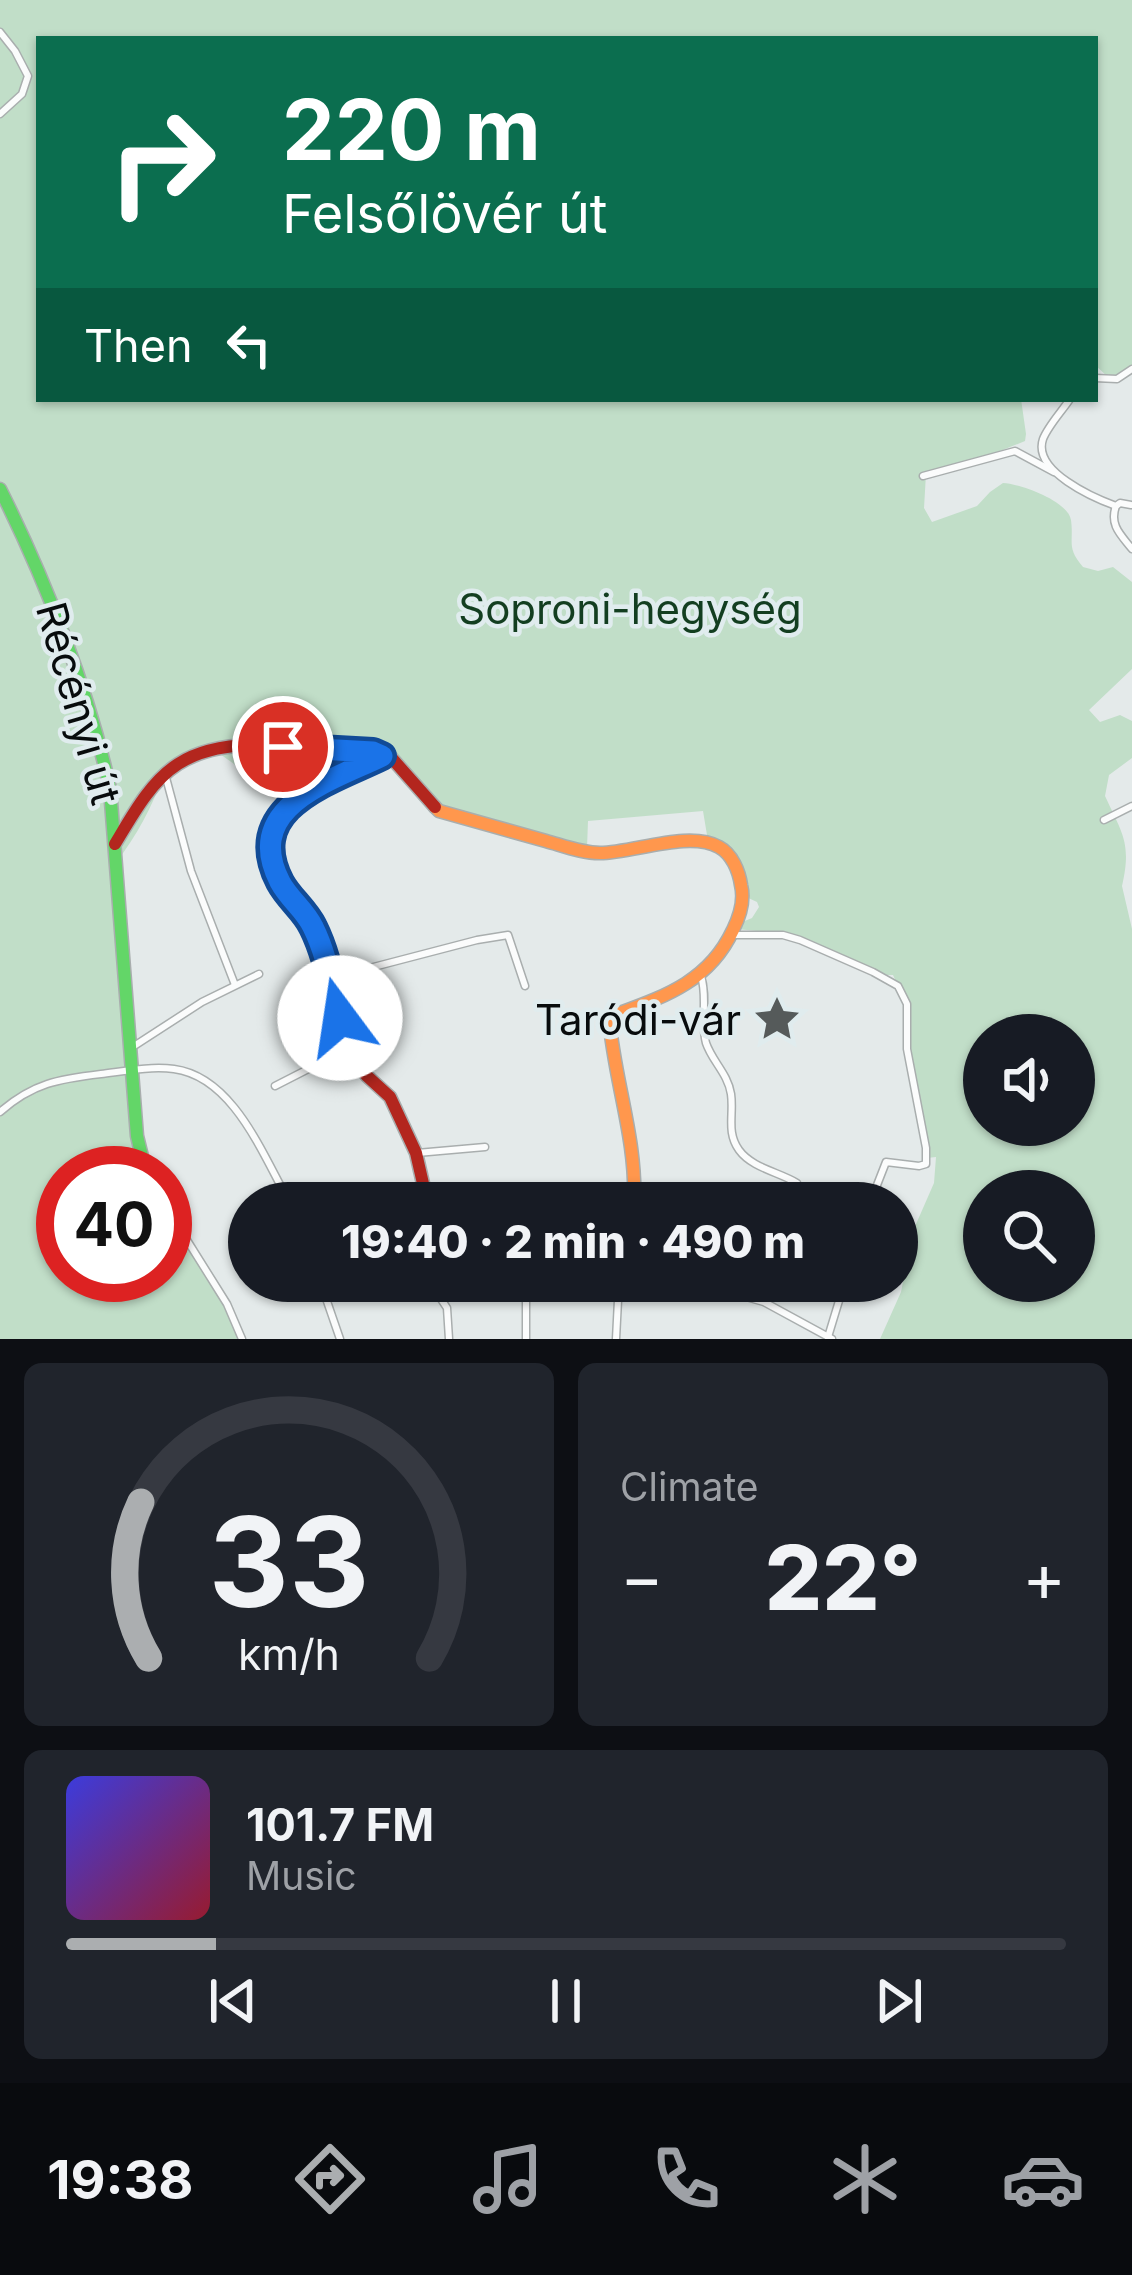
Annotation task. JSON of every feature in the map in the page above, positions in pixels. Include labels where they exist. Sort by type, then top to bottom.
[{"type":"street","points":[[0,32],[19,58],[28,82],[0,114]]},
{"type":"street","points":[[1098,379],[1117,379],[1132,369]]},
{"type":"street","points":[[1054,472],[1042,451],[1043,439],[1068,402]]},
{"type":"street","points":[[923,476],[1015,451],[1116,506]]},
{"type":"street","name":"Récényi út","points":[[0,489],[50,599],[106,762],[138,1146]]},
{"type":"street","points":[[1131,505],[1120,503],[1112,518],[1132,549]]},
{"type":"street","points":[[116,844],[138,807],[182,760],[214,748],[283,747],[392,756],[439,811],[586,852],[712,843],[725,851],[734,862],[743,892],[732,935],[701,976],[654,1002],[609,1018],[610,1044],[634,1148],[635,1182]]},
{"type":"street","points":[[382,756],[280,813],[272,854],[278,878],[312,924],[351,1055],[390,1097],[424,1182]]},
{"type":"street","points":[[165,774],[190,871],[236,985]]},
{"type":"street","points":[[1104,820],[1132,806]]},
{"type":"street","points":[[329,976],[508,934],[525,986]]},
{"type":"street","points":[[732,935],[783,935],[800,940],[873,972],[898,986],[904,996],[907,1049],[926,1164],[886,1162],[878,1182]]},
{"type":"street","points":[[131,1048],[202,1002],[259,974]]},
{"type":"street","points":[[701,976],[706,1041],[727,1079],[732,1098],[730,1125],[738,1149],[795,1182]]},
{"type":"street","points":[[274,1086],[318,1064],[351,1055]]},
{"type":"street","points":[[0,1112],[25,1092],[50,1081],[176,1069],[190,1072],[216,1087],[237,1110],[278,1182]]},
{"type":"street","points":[[416,1153],[485,1148]]},
{"type":"street","points":[[192,1248],[227,1304],[242,1339]]},
{"type":"street","points":[[327,1302],[340,1339]]},
{"type":"street","points":[[443,1302],[448,1339]]},
{"type":"street","points":[[526,1302],[526,1339]]},
{"type":"street","points":[[616,1339],[618,1302]]},
{"type":"street","points":[[762,1302],[830,1338],[839,1302]]},
{"type":"green space","name":"Soproni-hegység","points":[[0,0],[1132,0],[1132,367],[1117,379],[1098,368],[1098,36],[36,36],[36,402],[1021,402],[1025,441],[926,474],[924,508],[932,522],[977,506],[1003,483],[1032,490],[1068,513],[1073,549],[1083,567],[1098,571],[1113,567],[1132,582],[1132,669],[1089,710],[1100,722],[1120,715],[1132,721],[1132,758],[1109,775],[1105,796],[1124,839],[1122,886],[1132,929],[1132,1339],[880,1339],[897,1302],[918,1302],[918,1220],[934,1183],[936,1157],[927,1158],[905,1048],[906,1003],[893,975],[796,935],[737,929],[759,907],[744,896],[728,846],[708,841],[703,811],[588,821],[587,848],[443,813],[389,755],[364,760],[304,789],[278,765],[271,765],[255,779],[205,749],[164,773],[143,821],[115,864],[134,1146],[36,1146],[36,1302],[192,1302],[192,1254],[239,1339],[0,1339]]},
{"type":"traffic: fast","points":[[0,489],[64,636],[110,789],[139,1146]]},
{"type":"traffic: slow","points":[[435,807],[586,852],[707,842],[734,863],[742,891],[741,908],[723,948],[681,987],[609,1017],[634,1182]]},
{"type":"traffic: jam","points":[[115,844],[142,800],[168,771],[201,753],[226,747],[281,745],[389,755],[435,807]]},
{"type":"traffic: jam","points":[[381,756],[287,807],[274,825],[272,854],[283,887],[316,933],[351,1055],[390,1097],[416,1153],[423,1182]]},
{"type":"place","name":"Taródi-vár","points":[[777,1019]]},
{"type":"route","points":[[283,747],[382,756],[287,807],[280,813],[271,841],[278,878],[312,924],[340,1018]]}]
